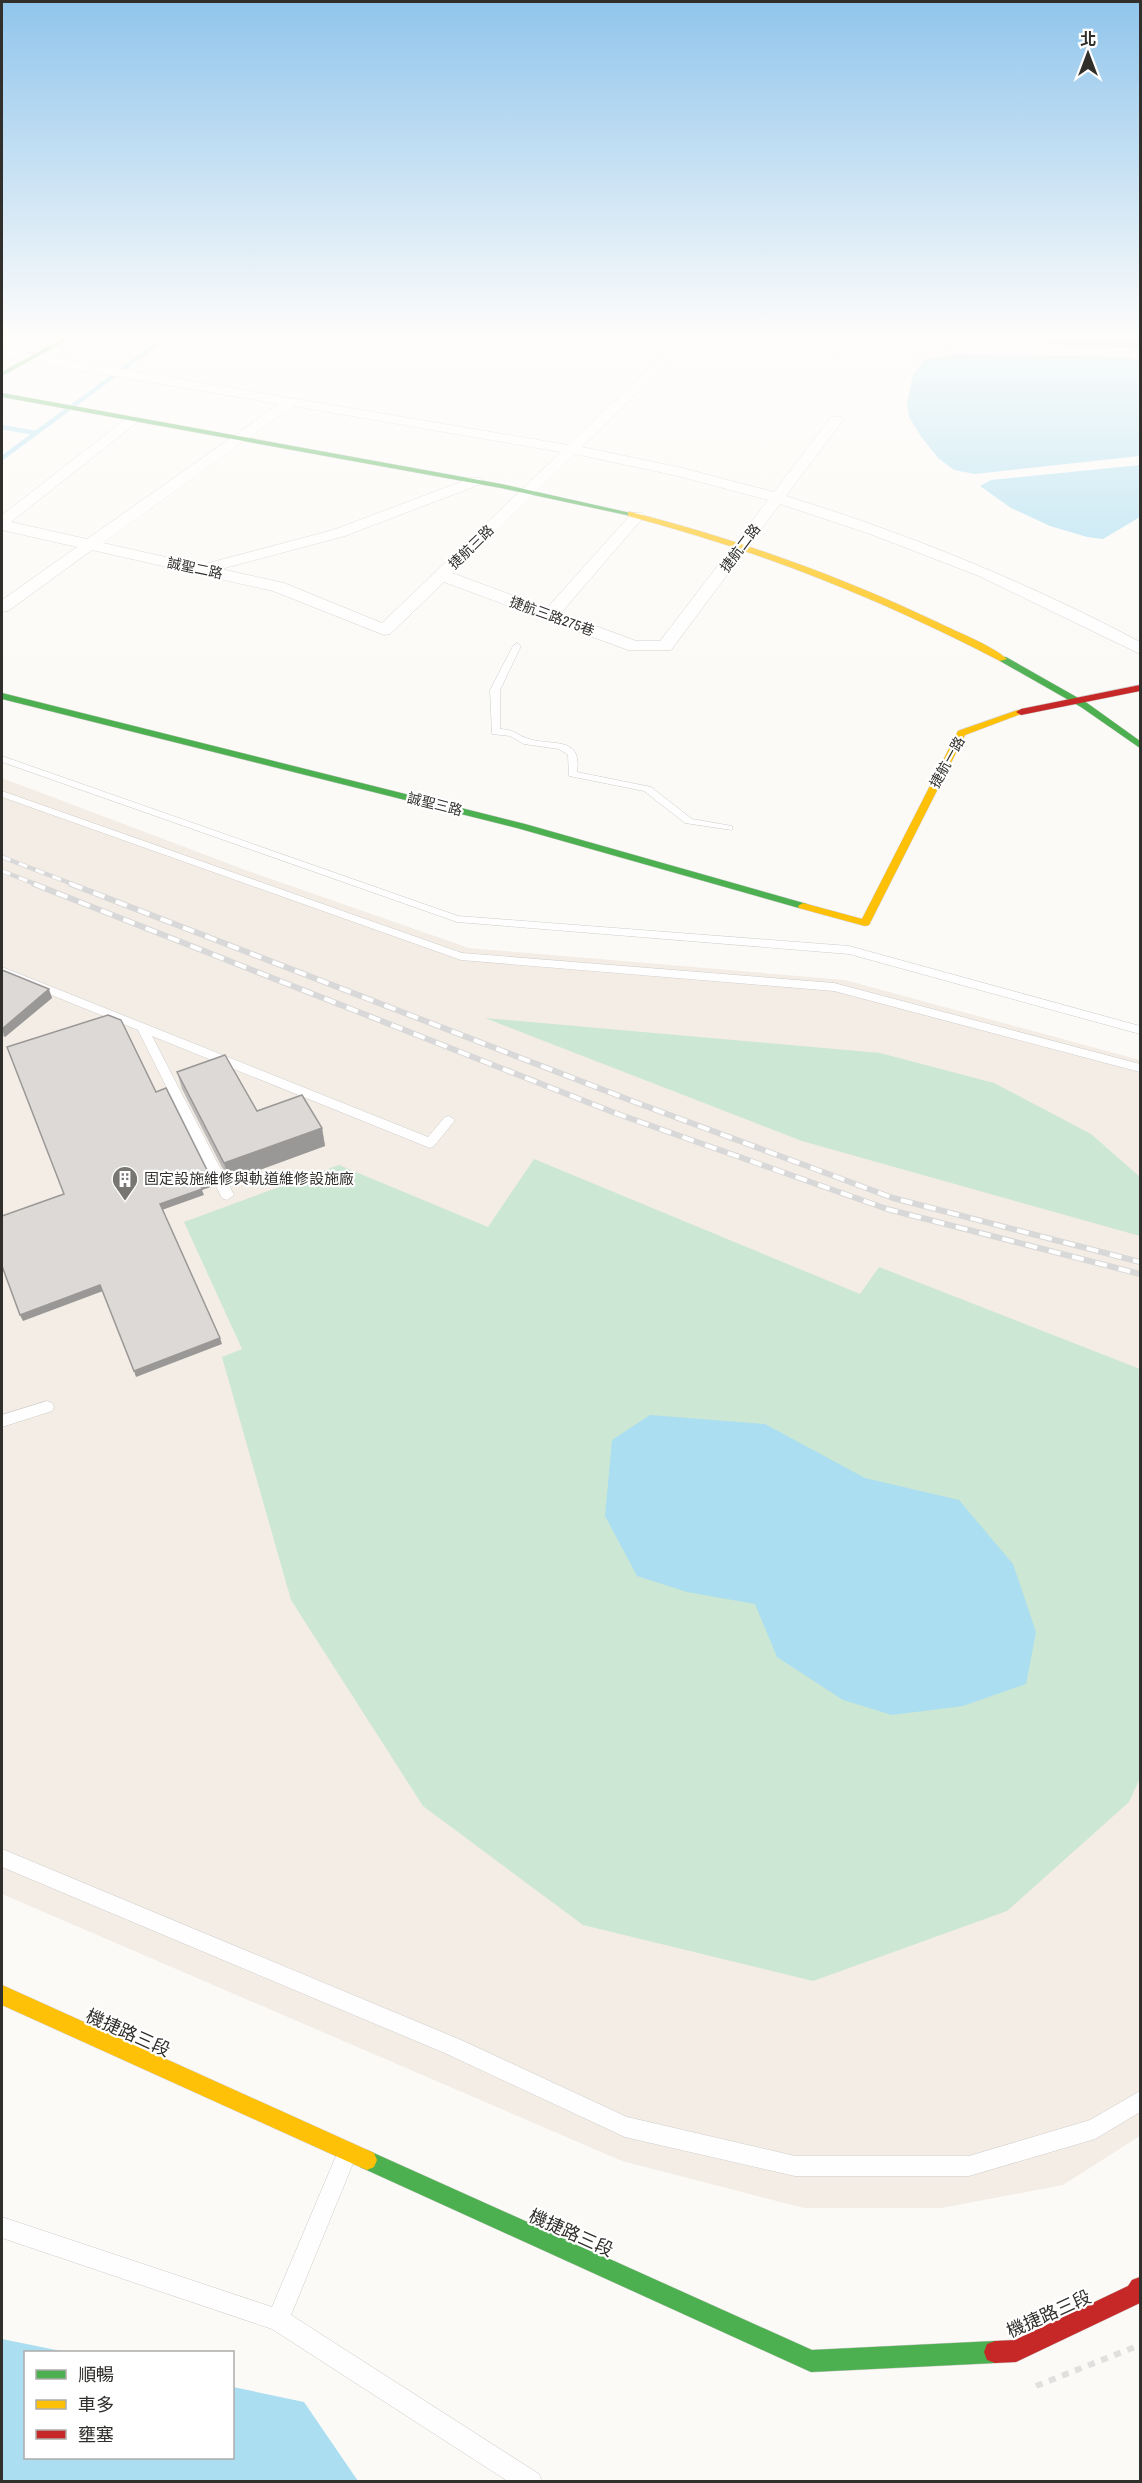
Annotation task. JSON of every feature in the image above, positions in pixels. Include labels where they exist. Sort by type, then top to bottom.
[{"type":"street","points":[[2,523],[90,454]]},
{"type":"street","points":[[2,607],[217,454]]},
{"type":"street","points":[[327,454],[565,498],[742,546],[864,593],[939,627],[1079,701],[1140,745]]},
{"type":"street","name":"捷航三路","points":[[384,630],[567,454]]},
{"type":"street","points":[[589,454],[707,479],[777,498],[870,529],[954,561],[1140,649]]},
{"type":"street","name":"捷航二路","points":[[665,646],[810,454]]},
{"type":"street","points":[[200,569],[293,547],[339,533],[476,481]]},
{"type":"street","points":[[550,615],[637,516]]},
{"type":"street","name":"誠聖二路","points":[[2,523],[88,545],[278,587],[384,630]]},
{"type":"street","name":"捷航三路275巷","points":[[441,575],[634,646],[665,646]]},
{"type":"street","name":"捷航一路","points":[[865,923],[961,733],[1009,714],[1140,688]]},
{"type":"street","name":"誠聖三路","points":[[2,696],[521,826],[865,923]]},
{"type":"street","name":"機捷路三段","points":[[2,1995],[810,2361],[1016,2351],[1136,2294],[1140,2288]]},
{"type":"lane","points":[[517,646],[495,690],[495,732],[512,733],[524,741],[562,747],[572,754],[574,761],[572,774],[647,789],[689,821],[728,828]]},
{"type":"lane","points":[[2,759],[457,919],[849,950],[1140,1030]]},
{"type":"lane","points":[[2,794],[461,956],[834,987],[1140,1068]]},
{"type":"lane","points":[[2,971],[430,1143],[449,1120]]},
{"type":"lane","points":[[142,1027],[226,1195]]},
{"type":"lane","points":[[2,1421],[47,1407]]},
{"type":"lane","points":[[2,1858],[454,2047],[625,2127],[795,2166],[969,2166],[1095,2129],[1140,2101]]},
{"type":"lane","points":[[278,2320],[347,2152]]},
{"type":"lane","points":[[2,2228],[278,2320],[531,2481]]},
{"type":"shaded area","points":[[2,778],[248,871],[469,948],[845,980],[1140,1060],[1140,2136],[1063,2185],[942,2208],[804,2208],[622,2161],[2,1894]]},
{"type":"green space","points":[[485,1018],[880,1053],[994,1083],[1091,1134],[1140,1177],[1140,1236],[802,1141]]},
{"type":"green space","points":[[534,1159],[860,1294],[879,1267],[1140,1369],[1140,1778],[1129,1802],[1007,1911],[813,1981],[583,1925],[423,1806],[291,1600],[222,1357],[242,1349],[184,1222],[339,1165],[488,1227]]},
{"type":"water","points":[[935,454],[1140,454],[1140,456],[975,474],[954,470]]},
{"type":"water","points":[[1140,465],[1140,517],[1103,539],[1087,537],[1050,526],[1011,508],[980,486],[991,480]]},
{"type":"water","points":[[650,1415],[765,1424],[865,1478],[959,1500],[1013,1564],[1036,1632],[1026,1684],[963,1706],[892,1715],[843,1700],[777,1657],[755,1604],[687,1592],[637,1576],[605,1516],[612,1440]]},
{"type":"water","points":[[2,2339],[61,2351],[24,2351],[24,2459],[234,2459],[234,2387],[304,2402],[358,2481],[2,2481]]},
{"type":"building","points":[[2,970],[49,989],[2,1029]]},
{"type":"building","name":"固定設施維修與軌道維修設施廠","points":[[108,1015],[121,1020],[156,1092],[166,1088],[212,1180],[200,1185],[202,1189],[160,1204],[220,1338],[134,1371],[100,1285],[20,1315],[2,1266],[2,1216],[64,1194],[7,1047]]},
{"type":"building","points":[[225,1055],[257,1111],[302,1095],[322,1128],[224,1163],[177,1072]]},
{"type":"waterway","points":[[2,458],[8,454]]},
{"type":"railway","points":[[2,857],[75,885]]},
{"type":"railway","points":[[2,871],[38,885]]},
{"type":"railway","points":[[34,884],[615,1113],[887,1209],[1140,1274]]},
{"type":"railway","points":[[71,884],[640,1104],[893,1198],[1140,1262]]},
{"type":"traffic: fast","points":[[325,454],[501,486],[631,514]]},
{"type":"traffic: fast","points":[[1003,659],[1084,705],[1140,745]]},
{"type":"traffic: fast","points":[[2,696],[521,826],[803,906]]},
{"type":"traffic: fast","points":[[367,2160],[811,2361],[995,2352]]},
{"type":"traffic: slow","points":[[631,514],[727,541],[821,575],[914,614],[1003,659]]},
{"type":"traffic: slow","points":[[803,906],[865,923],[961,733],[1021,712]]},
{"type":"traffic: slow","points":[[2,1995],[367,2160]]},
{"type":"traffic: jam","points":[[1021,712],[1140,688]]},
{"type":"traffic: jam","points":[[995,2352],[1016,2351],[1136,2294],[1140,2288]]},
{"type":"place","name":"固定設施維修與軌道維修設施廠","points":[[125,1202]]}]
